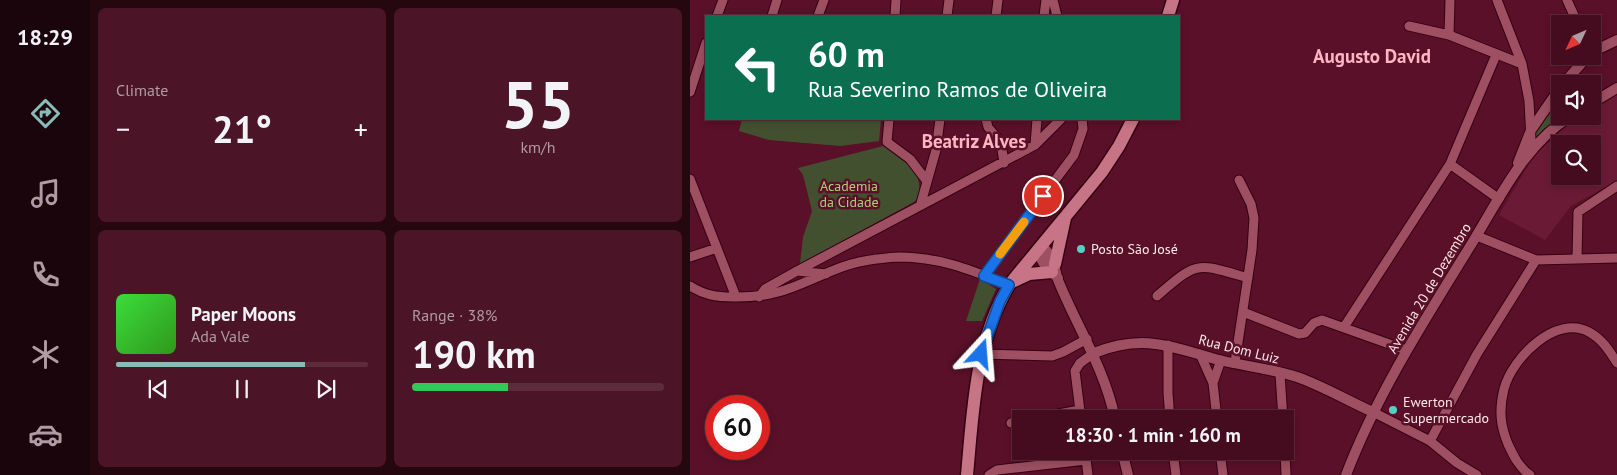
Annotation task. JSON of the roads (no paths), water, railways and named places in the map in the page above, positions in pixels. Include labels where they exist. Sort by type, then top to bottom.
[{"type":"main road","points":[[1168,15],[1173,0]]},
{"type":"main road","points":[[967,475],[981,354],[1000,301],[1010,284],[1102,172],[1133,120]]},
{"type":"main road","points":[[1010,284],[1030,274],[1055,272],[1066,214]]},
{"type":"street","points":[[717,15],[723,0]]},
{"type":"street","points":[[772,15],[777,0]]},
{"type":"street","points":[[818,15],[824,0]]},
{"type":"street","points":[[895,15],[896,0]]},
{"type":"street","points":[[947,15],[948,0]]},
{"type":"street","points":[[996,15],[998,0]]},
{"type":"street","points":[[1044,15],[1046,0]]},
{"type":"street","points":[[1052,0],[1057,15]]},
{"type":"street","points":[[1449,35],[1450,0]]},
{"type":"street","points":[[1497,0],[1522,64],[1529,101],[1531,140],[1534,147]]},
{"type":"street","points":[[1567,0],[1574,15]]},
{"type":"street","points":[[1409,26],[1449,35],[1522,64]]},
{"type":"street","points":[[1601,48],[1617,40]]},
{"type":"street","points":[[690,92],[705,46]]},
{"type":"street","points":[[1344,326],[1450,164],[1496,55]]},
{"type":"street","points":[[1571,75],[1580,65]]},
{"type":"street","points":[[1601,98],[1617,88]]},
{"type":"street","points":[[1511,180],[1531,130],[1551,101]]},
{"type":"street","points":[[889,120],[887,142],[910,159],[926,180]]},
{"type":"street","points":[[921,204],[926,180],[936,150],[940,120]]},
{"type":"street","points":[[986,120],[988,126],[1001,143],[1004,163]]},
{"type":"street","points":[[1035,145],[1037,120]]},
{"type":"street","points":[[759,297],[765,289],[796,271],[1035,145],[1060,120]]},
{"type":"street","points":[[984,276],[1074,156],[1083,129],[1082,120]]},
{"type":"street","points":[[1511,180],[1534,147],[1558,125]]},
{"type":"street","points":[[1450,164],[1499,199]]},
{"type":"street","points":[[690,179],[736,297]]},
{"type":"street","points":[[1235,362],[1248,278],[1254,218],[1251,204],[1238,180]]},
{"type":"street","name":"Avenida 20 de Dezembro","points":[[1346,475],[1373,412],[1406,350],[1511,180]]},
{"type":"street","points":[[1577,259],[1578,212],[1617,186]]},
{"type":"street","points":[[690,213],[700,208]]},
{"type":"street","points":[[1477,236],[1536,260],[1617,258]]},
{"type":"street","points":[[690,257],[717,248]]},
{"type":"street","points":[[1039,250],[1045,249],[1094,353],[1113,410]]},
{"type":"street","points":[[690,286],[701,293],[715,296],[759,297],[787,290],[844,267],[897,257],[932,260],[958,265],[1010,284]]},
{"type":"street","points":[[1430,441],[1477,354],[1536,260]]},
{"type":"street","points":[[1158,296],[1179,277],[1197,267],[1212,267],[1248,278]]},
{"type":"street","points":[[796,271],[827,274]]},
{"type":"street","points":[[1243,312],[1299,334],[1308,331],[1318,320],[1326,321],[1406,350]]},
{"type":"street","points":[[1530,475],[1519,465],[1513,455],[1500,419],[1504,387],[1514,367],[1541,339],[1557,329],[1567,326],[1588,331],[1597,337],[1617,363]]},
{"type":"street","points":[[981,354],[1052,356],[1087,339]]},
{"type":"street","name":"Rua Dom Luiz","points":[[1094,353],[1112,346],[1138,343],[1168,345],[1221,360],[1297,377],[1373,412]]},
{"type":"street","points":[[1168,345],[1169,410]]},
{"type":"street","points":[[1080,410],[1075,371],[1080,363],[1094,353]]},
{"type":"street","points":[[1200,354],[1213,383],[1216,410]]},
{"type":"street","points":[[1213,383],[1221,360]]},
{"type":"street","points":[[1280,374],[1282,410]]},
{"type":"street","points":[[1373,412],[1430,441],[1457,464],[1477,475]]},
{"type":"street","points":[[988,475],[997,470],[1060,460]]},
{"type":"street","points":[[1086,460],[1088,475]]},
{"type":"street","points":[[1124,460],[1128,475]]},
{"type":"street","points":[[1174,460],[1176,475]]},
{"type":"street","points":[[1221,460],[1223,475]]},
{"type":"street","points":[[1285,460],[1286,475]]},
{"type":"place","name":"Posto São José","points":[[1081,249]]},
{"type":"place","name":"Ewerton Supermercado","points":[[1393,410]]},
{"type":"district","name":"Augusto David","points":[[1372,56]]},
{"type":"district","name":"Beatriz Alves","points":[[974,141]]},
{"type":"park label","name":"Academia da Cidade","points":[[849,194]]}]
